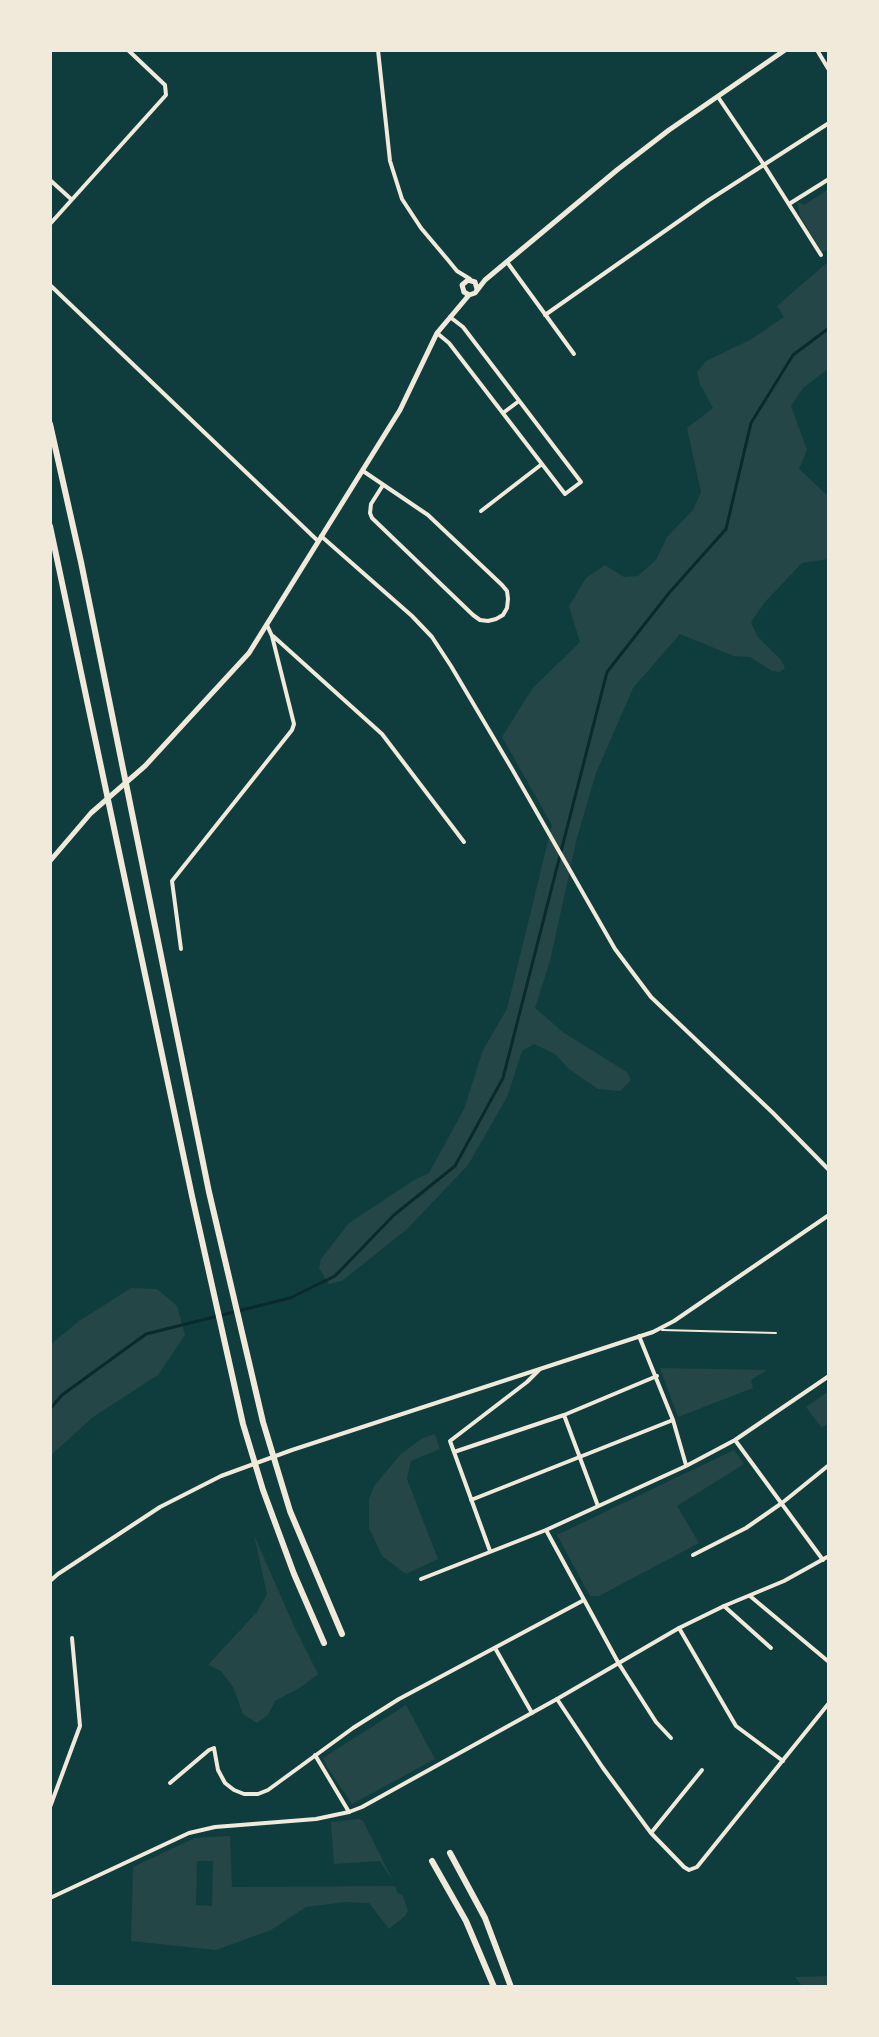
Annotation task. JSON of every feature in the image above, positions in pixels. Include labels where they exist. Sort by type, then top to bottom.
[{"type":"highway","points":[[50,424],[209,1192],[274,1463],[302,1543],[342,1634]]},
{"type":"highway","points":[[50,526],[243,1424],[294,1574],[324,1643]]},
{"type":"highway","points":[[450,1853],[485,1918],[511,1987]]},
{"type":"highway","points":[[432,1861],[466,1921],[494,1987]]},
{"type":"main road","points":[[50,861],[91,813],[145,766],[239,665],[400,410],[437,333],[463,301],[465,281],[475,284],[485,280],[669,130],[785,50]]},
{"type":"main road","points":[[466,292],[473,294],[475,284]]},
{"type":"street","points":[[50,224],[166,95],[165,85],[128,50]]},
{"type":"street","points":[[378,50],[390,161],[402,199],[421,228],[457,271],[475,284]]},
{"type":"street","points":[[817,50],[829,70]]},
{"type":"street","points":[[718,97],[821,255]]},
{"type":"street","points":[[545,315],[642,245],[829,123]]},
{"type":"street","points":[[789,204],[829,179]]},
{"type":"street","points":[[50,180],[71,199]]},
{"type":"street","points":[[507,262],[574,354]]},
{"type":"street","points":[[457,271],[466,292]]},
{"type":"street","points":[[50,285],[319,538],[412,616],[432,637],[489,729],[615,949],[651,997],[829,1170]]},
{"type":"street","points":[[437,333],[449,343],[565,494],[581,482],[463,327],[449,316]]},
{"type":"street","points":[[503,413],[519,401]]},
{"type":"street","points":[[481,511],[542,464]]},
{"type":"street","points":[[363,471],[428,515],[502,585],[508,599],[503,615],[488,621],[473,615],[372,518],[371,504],[383,485]]},
{"type":"street","points":[[181,949],[172,881],[294,724],[267,625]]},
{"type":"street","points":[[272,636],[382,734],[464,842]]},
{"type":"street","points":[[50,1581],[160,1507],[221,1476],[657,1329],[674,1321],[829,1215]]},
{"type":"street","points":[[639,1336],[673,1420],[686,1466]]},
{"type":"street","points":[[490,1551],[450,1441],[527,1382],[540,1368]]},
{"type":"street","points":[[454,1452],[564,1415],[657,1376]]},
{"type":"street","points":[[421,1579],[546,1530],[686,1466],[735,1440],[829,1376]]},
{"type":"street","points":[[564,1415],[598,1506]]},
{"type":"street","points":[[471,1500],[673,1420]]},
{"type":"street","points":[[735,1440],[823,1560]]},
{"type":"street","points":[[693,1555],[746,1528],[829,1465]]},
{"type":"street","points":[[546,1530],[619,1664],[656,1722],[671,1738]]},
{"type":"street","points":[[50,1898],[202,1829],[303,1821],[362,1807],[679,1628],[784,1581],[829,1556]]},
{"type":"street","points":[[750,1596],[829,1662]]},
{"type":"street","points":[[170,1783],[214,1748],[218,1770],[225,1783],[234,1790],[258,1794],[268,1790],[387,1706],[584,1600]]},
{"type":"street","points":[[724,1606],[771,1648]]},
{"type":"street","points":[[679,1628],[736,1726],[783,1761]]},
{"type":"street","points":[[50,1807],[80,1726],[72,1638]]},
{"type":"street","points":[[495,1648],[532,1713]]},
{"type":"street","points":[[557,1699],[651,1833],[689,1870],[693,1869],[829,1703]]},
{"type":"street","points":[[315,1755],[349,1812]]},
{"type":"street","points":[[651,1833],[702,1770]]},
{"type":"lane","points":[[657,1329],[776,1333]]},
{"type":"shaded area","points":[[829,189],[829,253],[827,250],[822,252],[800,216],[798,202],[804,205]]},
{"type":"shaded area","points":[[829,261],[829,368],[803,388],[791,406],[807,450],[799,469],[829,497],[829,559],[802,563],[765,602],[751,622],[757,636],[781,660],[785,668],[780,672],[772,671],[750,657],[734,656],[680,634],[633,688],[596,773],[577,838],[550,961],[535,1008],[564,1033],[627,1072],[631,1080],[620,1091],[598,1089],[569,1069],[555,1054],[534,1044],[522,1051],[507,1097],[468,1165],[407,1229],[342,1281],[329,1284],[319,1268],[321,1259],[349,1223],[429,1173],[464,1109],[483,1050],[507,1009],[552,825],[502,737],[532,689],[580,642],[569,606],[586,578],[605,565],[624,577],[638,576],[656,560],[667,537],[693,510],[701,492],[687,428],[713,408],[697,372],[706,361],[750,340],[784,317],[777,306]]},
{"type":"shaded area","points":[[131,1288],[157,1289],[177,1306],[185,1335],[158,1375],[93,1417],[50,1456],[50,1345],[79,1321]]},
{"type":"shaded area","points":[[660,1368],[767,1370],[751,1380],[753,1388],[678,1417]]},
{"type":"shaded area","points":[[829,1391],[829,1422],[822,1428],[806,1407]]},
{"type":"shaded area","points":[[435,1434],[440,1449],[411,1461],[407,1479],[438,1559],[406,1574],[382,1556],[369,1528],[369,1499],[374,1486],[400,1455],[421,1439]]},
{"type":"shaded area","points":[[734,1450],[744,1464],[677,1506],[699,1543],[599,1596],[590,1596],[557,1535]]},
{"type":"shaded area","points":[[254,1535],[318,1674],[275,1701],[268,1715],[257,1723],[243,1714],[233,1687],[221,1671],[208,1665],[257,1612],[267,1594]]},
{"type":"shaded area","points":[[406,1705],[435,1759],[352,1804],[323,1758]]},
{"type":"shaded area","points":[[363,1821],[394,1883],[380,1861],[334,1864],[331,1822]]},
{"type":"shaded area","points":[[230,1836],[232,1887],[395,1886],[403,1896],[408,1911],[389,1929],[369,1903],[345,1902],[306,1907],[271,1930],[216,1950],[131,1941],[133,1867],[195,1838]],"holes":[[[197,1861],[213,1861],[212,1906],[196,1905]]]},
{"type":"shaded area","points":[[829,1976],[829,1987],[803,1987],[795,1977]]},
{"type":"waterway","points":[[50,1409],[62,1395],[146,1334],[290,1298],[335,1276],[394,1215],[455,1166],[503,1078],[607,672],[669,593],[726,529],[751,423],[793,355],[829,328]]}]
